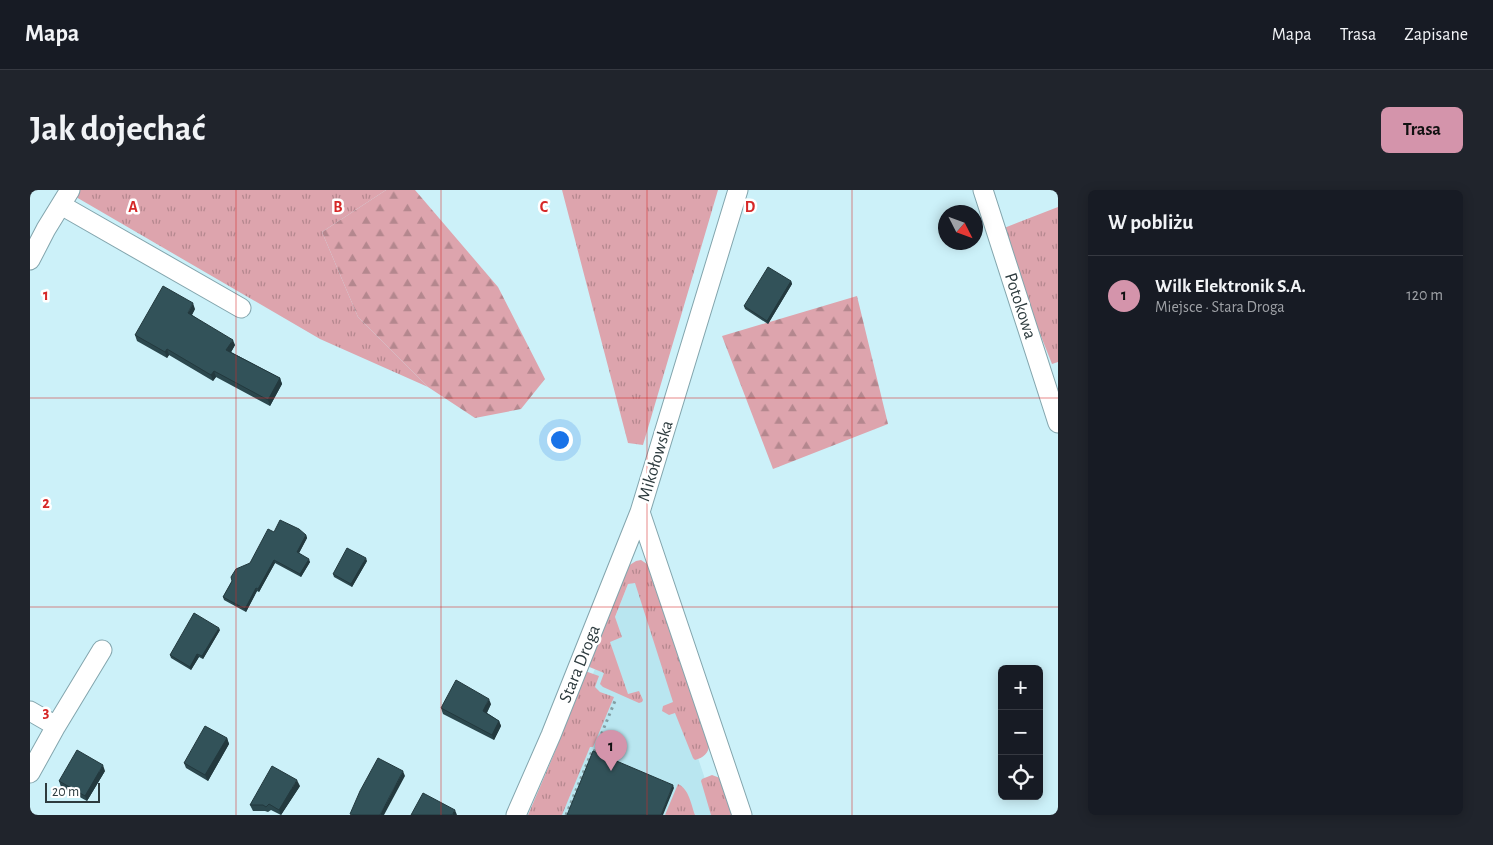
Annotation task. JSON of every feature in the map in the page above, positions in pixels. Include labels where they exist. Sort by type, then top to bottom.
[{"type":"street","name":"Mikołowska","points":[[738,190],[640,512],[742,815]]},
{"type":"street","name":"Potokowa","points":[[983,190],[1058,422]]},
{"type":"street","points":[[30,260],[65,197],[241,308]]},
{"type":"street","name":"Stara Droga","points":[[516,815],[551,735],[640,512]]},
{"type":"street","points":[[30,773],[102,650]]},
{"type":"street","points":[[30,710],[56,726]]},
{"type":"path","points":[[566,815],[615,701]]},
{"type":"shaded area","points":[[639,581],[717,815],[538,815],[628,584]]},
{"type":"green space","points":[[80,190],[386,190],[322,232],[358,317],[428,387],[320,339],[76,197]]},
{"type":"green space","points":[[386,190],[415,190],[498,287],[545,379],[521,409],[475,418],[428,387],[358,317],[322,232]]},
{"type":"green space","points":[[562,190],[718,190],[643,445],[628,443]]},
{"type":"green space","points":[[1058,207],[1058,362],[1052,364],[999,230]]},
{"type":"green space","points":[[857,296],[888,424],[773,469],[722,336]]},
{"type":"green space","points":[[641,560],[649,568],[709,745],[705,755],[695,760],[675,713],[669,715],[662,711],[663,706],[673,702],[635,583],[628,584],[615,617],[622,637],[610,642],[628,694],[639,691],[642,702],[639,703],[603,687],[600,684],[604,673],[587,666],[628,566]]},
{"type":"green space","points":[[585,671],[599,676],[595,687],[600,692],[614,697],[593,747],[590,747],[562,815],[528,815],[554,754]]},
{"type":"green space","points":[[712,775],[720,778],[733,815],[711,815],[701,781]]},
{"type":"green space","points":[[678,784],[685,789],[695,815],[665,815]]},
{"type":"building","points":[[768,267],[791,281],[767,321],[744,306]]},
{"type":"building","points":[[163,286],[193,303],[188,313],[233,340],[226,350],[280,378],[268,400],[214,371],[211,375],[167,349],[165,352],[135,335]]},
{"type":"building","points":[[280,520],[299,529],[306,535],[297,552],[309,559],[300,574],[274,560],[245,609],[223,597],[236,569],[250,563],[268,529],[274,532]]},
{"type":"building","points":[[347,548],[366,558],[351,584],[333,574]]},
{"type":"building","points":[[194,613],[219,628],[202,656],[197,654],[190,667],[170,655]]},
{"type":"building","points":[[456,680],[489,699],[483,711],[499,721],[492,735],[441,708]]},
{"type":"building","points":[[205,726],[227,738],[205,775],[184,763]]},
{"type":"building","points":[[77,750],[103,765],[85,796],[59,781]]},
{"type":"building","points":[[593,751],[673,785],[661,815],[567,815]]},
{"type":"building","points":[[378,758],[403,771],[380,815],[352,815],[350,814],[360,791]]},
{"type":"building","points":[[272,766],[297,780],[279,810],[269,804],[266,807],[263,805],[250,805]]},
{"type":"building","points":[[423,793],[455,810],[452,815],[411,815]]},
{"type":"place","name":"Wilk Elektronik S.A.","points":[[611,771]]}]
